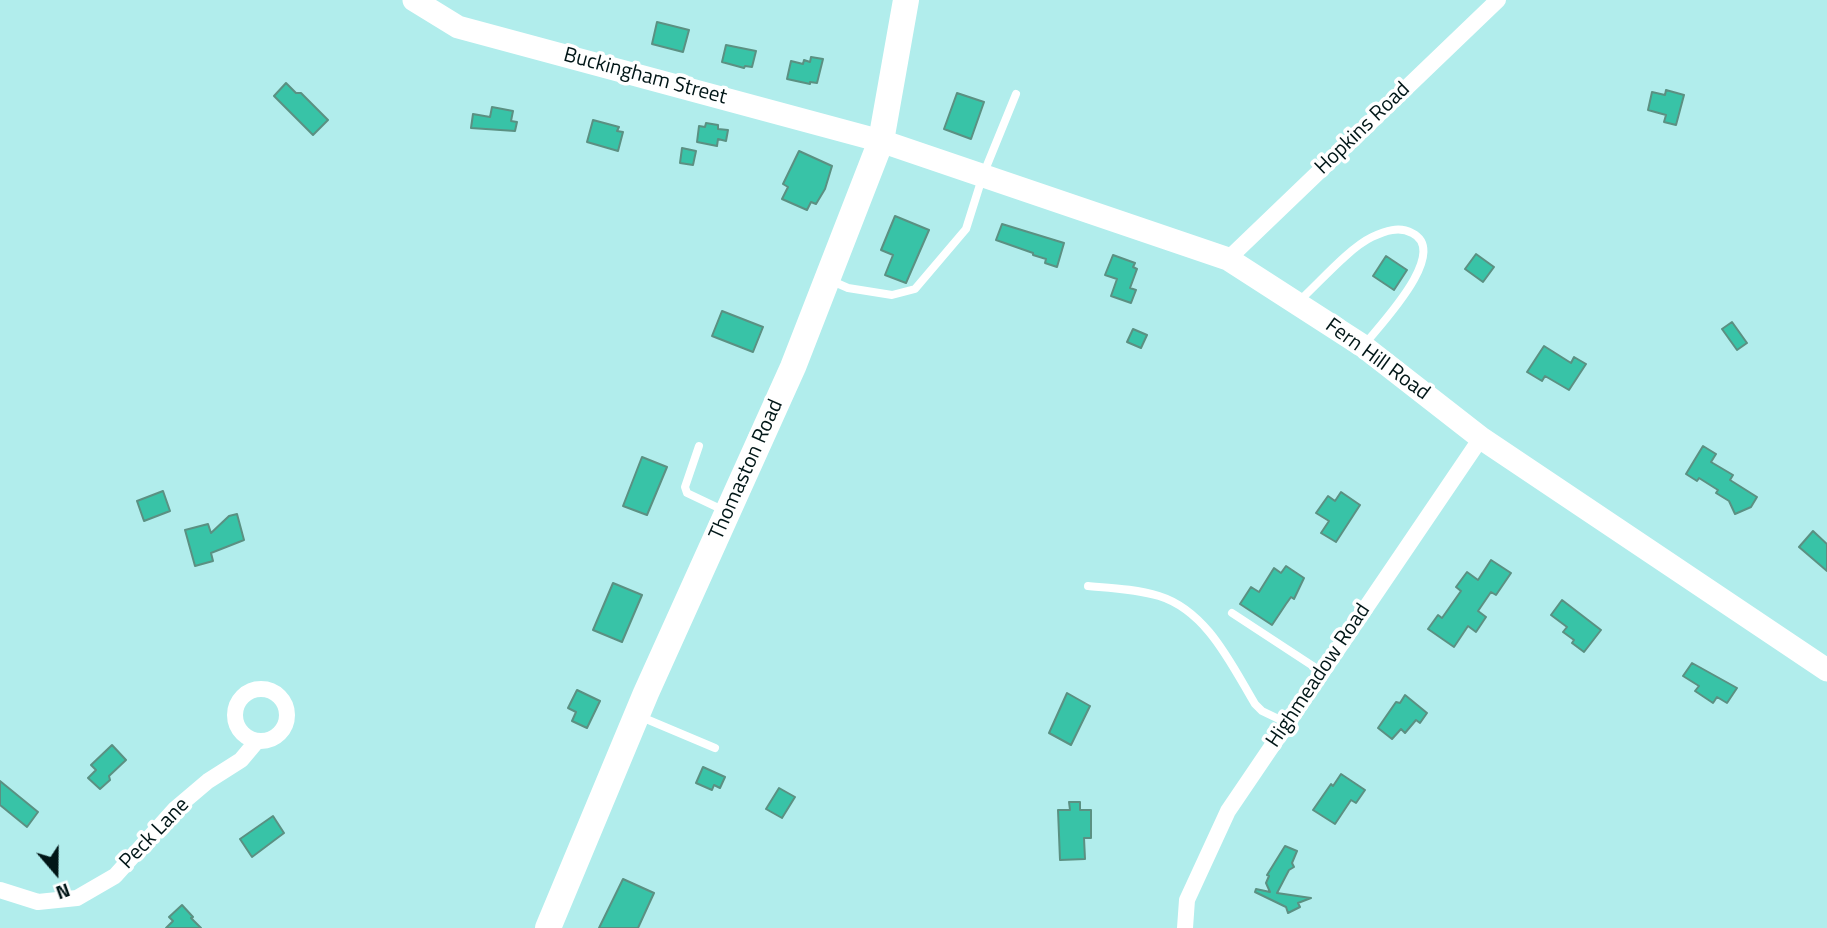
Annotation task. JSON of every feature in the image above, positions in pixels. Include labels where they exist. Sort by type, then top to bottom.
[{"type":"main road","name":"Thomaston Road","points":[[548,928],[637,715],[793,367],[827,279],[880,141],[906,0]]},
{"type":"street","name":"Buckingham Street","points":[[414,0],[458,27],[880,141]]},
{"type":"street","name":"Hopkins Road","points":[[1228,259],[1498,0]]},
{"type":"street","name":"Fern Hill Road","points":[[880,141],[1228,259],[1363,346],[1481,438],[1827,670]]},
{"type":"street","name":"Highmeadow Road","points":[[1185,928],[1187,900],[1228,811],[1481,438]]},
{"type":"street","name":"Peck Lane","points":[[0,890],[38,902],[77,898],[115,876],[175,809],[208,781],[241,760],[257,741]]},
{"type":"lane","points":[[827,279],[848,288],[892,295],[915,289],[966,229],[983,176],[1016,94]]},
{"type":"lane","points":[[1297,303],[1370,238],[1402,229],[1416,234],[1422,245],[1424,261],[1414,282],[1363,346]]},
{"type":"lane","points":[[699,446],[685,487],[687,493],[727,513]]},
{"type":"lane","points":[[1088,586],[1157,595],[1185,608],[1222,648],[1262,711],[1287,723]]},
{"type":"lane","points":[[1232,612],[1322,672]]},
{"type":"lane","points":[[637,715],[715,748]]},
{"type":"building","points":[[657,22],[689,30],[683,52],[652,44]]},
{"type":"building","points":[[726,45],[756,51],[752,67],[744,68],[722,62]]},
{"type":"building","points":[[811,57],[823,59],[817,83],[787,79],[791,61],[803,64],[804,60],[810,62]]},
{"type":"building","points":[[286,83],[296,93],[301,93],[328,120],[313,135],[274,96]]},
{"type":"building","points":[[1666,90],[1684,95],[1676,125],[1664,122],[1666,115],[1648,110],[1652,92],[1665,95]]},
{"type":"building","points":[[957,93],[984,102],[971,139],[944,129]]},
{"type":"building","points":[[492,107],[513,111],[511,121],[517,122],[515,131],[471,128],[473,114],[490,117]]},
{"type":"building","points":[[593,120],[619,127],[617,131],[623,132],[618,151],[587,142]]},
{"type":"building","points":[[706,123],[728,130],[726,141],[718,139],[717,146],[697,142],[699,126],[705,127]]},
{"type":"building","points":[[682,148],[696,151],[693,165],[680,163]]},
{"type":"building","points":[[799,151],[832,166],[825,189],[816,204],[811,202],[807,210],[782,199],[788,187],[783,184]]},
{"type":"building","points":[[895,216],[929,230],[906,283],[885,275],[893,255],[881,250]]},
{"type":"building","points":[[1002,224],[1064,243],[1057,267],[1045,263],[1046,259],[1033,253],[996,240]]},
{"type":"building","points":[[1476,254],[1494,267],[1483,282],[1465,269]]},
{"type":"building","points":[[1113,255],[1135,263],[1133,267],[1137,269],[1130,288],[1136,290],[1131,303],[1111,296],[1117,279],[1105,275]]},
{"type":"building","points":[[1386,256],[1407,270],[1394,290],[1373,276]]},
{"type":"building","points":[[722,311],[763,327],[753,352],[712,336]]},
{"type":"building","points":[[1732,322],[1747,343],[1737,350],[1722,329]]},
{"type":"building","points":[[1133,329],[1147,335],[1141,348],[1127,342]]},
{"type":"building","points":[[1544,346],[1571,363],[1574,357],[1586,364],[1569,390],[1545,376],[1542,381],[1527,372]]},
{"type":"building","points":[[1703,446],[1716,454],[1711,462],[1733,475],[1730,480],[1757,497],[1751,507],[1735,514],[1729,501],[1716,493],[1718,490],[1699,478],[1697,481],[1686,474]]},
{"type":"building","points":[[642,457],[667,467],[647,515],[623,506]]},
{"type":"building","points":[[163,491],[170,511],[144,521],[137,501]]},
{"type":"building","points":[[1341,492],[1360,505],[1336,542],[1321,533],[1329,521],[1316,513],[1328,496],[1335,501]]},
{"type":"building","points":[[237,514],[244,540],[211,553],[213,561],[195,566],[185,530],[208,524],[211,533],[229,516]]},
{"type":"building","points":[[1813,531],[1827,544],[1827,571],[1799,547]]},
{"type":"building","points":[[1491,560],[1511,573],[1496,595],[1491,592],[1478,611],[1486,617],[1476,632],[1468,626],[1454,647],[1428,629],[1438,615],[1442,618],[1461,591],[1456,587],[1467,572],[1478,580]]},
{"type":"building","points":[[1286,566],[1304,578],[1294,599],[1291,597],[1272,625],[1240,604],[1251,587],[1259,592],[1274,568],[1281,573]]},
{"type":"building","points":[[613,583],[642,595],[622,642],[593,630]]},
{"type":"building","points":[[1562,600],[1601,630],[1584,652],[1563,632],[1567,627],[1551,615]]},
{"type":"building","points":[[1692,663],[1737,688],[1727,703],[1717,697],[1713,703],[1695,691],[1699,686],[1683,676]]},
{"type":"building","points":[[577,690],[600,701],[587,728],[572,721],[576,712],[568,708]]},
{"type":"building","points":[[1067,693],[1090,706],[1071,745],[1049,733]]},
{"type":"building","points":[[1405,695],[1427,713],[1420,723],[1416,720],[1405,733],[1401,729],[1392,739],[1378,728],[1396,702],[1400,703]]},
{"type":"building","points":[[112,745],[126,760],[100,789],[88,778],[96,770],[91,765]]},
{"type":"building","points":[[703,767],[725,777],[720,788],[714,785],[712,790],[696,783]]},
{"type":"building","points":[[1341,774],[1365,790],[1356,803],[1351,800],[1335,824],[1313,810]]},
{"type":"building","points":[[0,781],[38,812],[27,827],[0,805]]},
{"type":"building","points":[[779,788],[795,797],[782,818],[766,809]]},
{"type":"building","points":[[1069,802],[1080,802],[1080,810],[1091,810],[1091,838],[1084,838],[1085,859],[1060,860],[1058,810],[1070,810]]},
{"type":"building","points":[[273,816],[284,833],[252,857],[240,839]]},
{"type":"building","points":[[1285,846],[1297,851],[1292,863],[1294,867],[1289,870],[1277,893],[1311,898],[1298,903],[1300,907],[1288,913],[1286,907],[1255,892],[1256,889],[1270,892],[1266,883],[1269,876],[1267,875]]},
{"type":"building","points":[[623,879],[654,893],[638,928],[599,928]]},
{"type":"building","points":[[182,905],[201,928],[166,928],[173,921],[169,917]]}]
